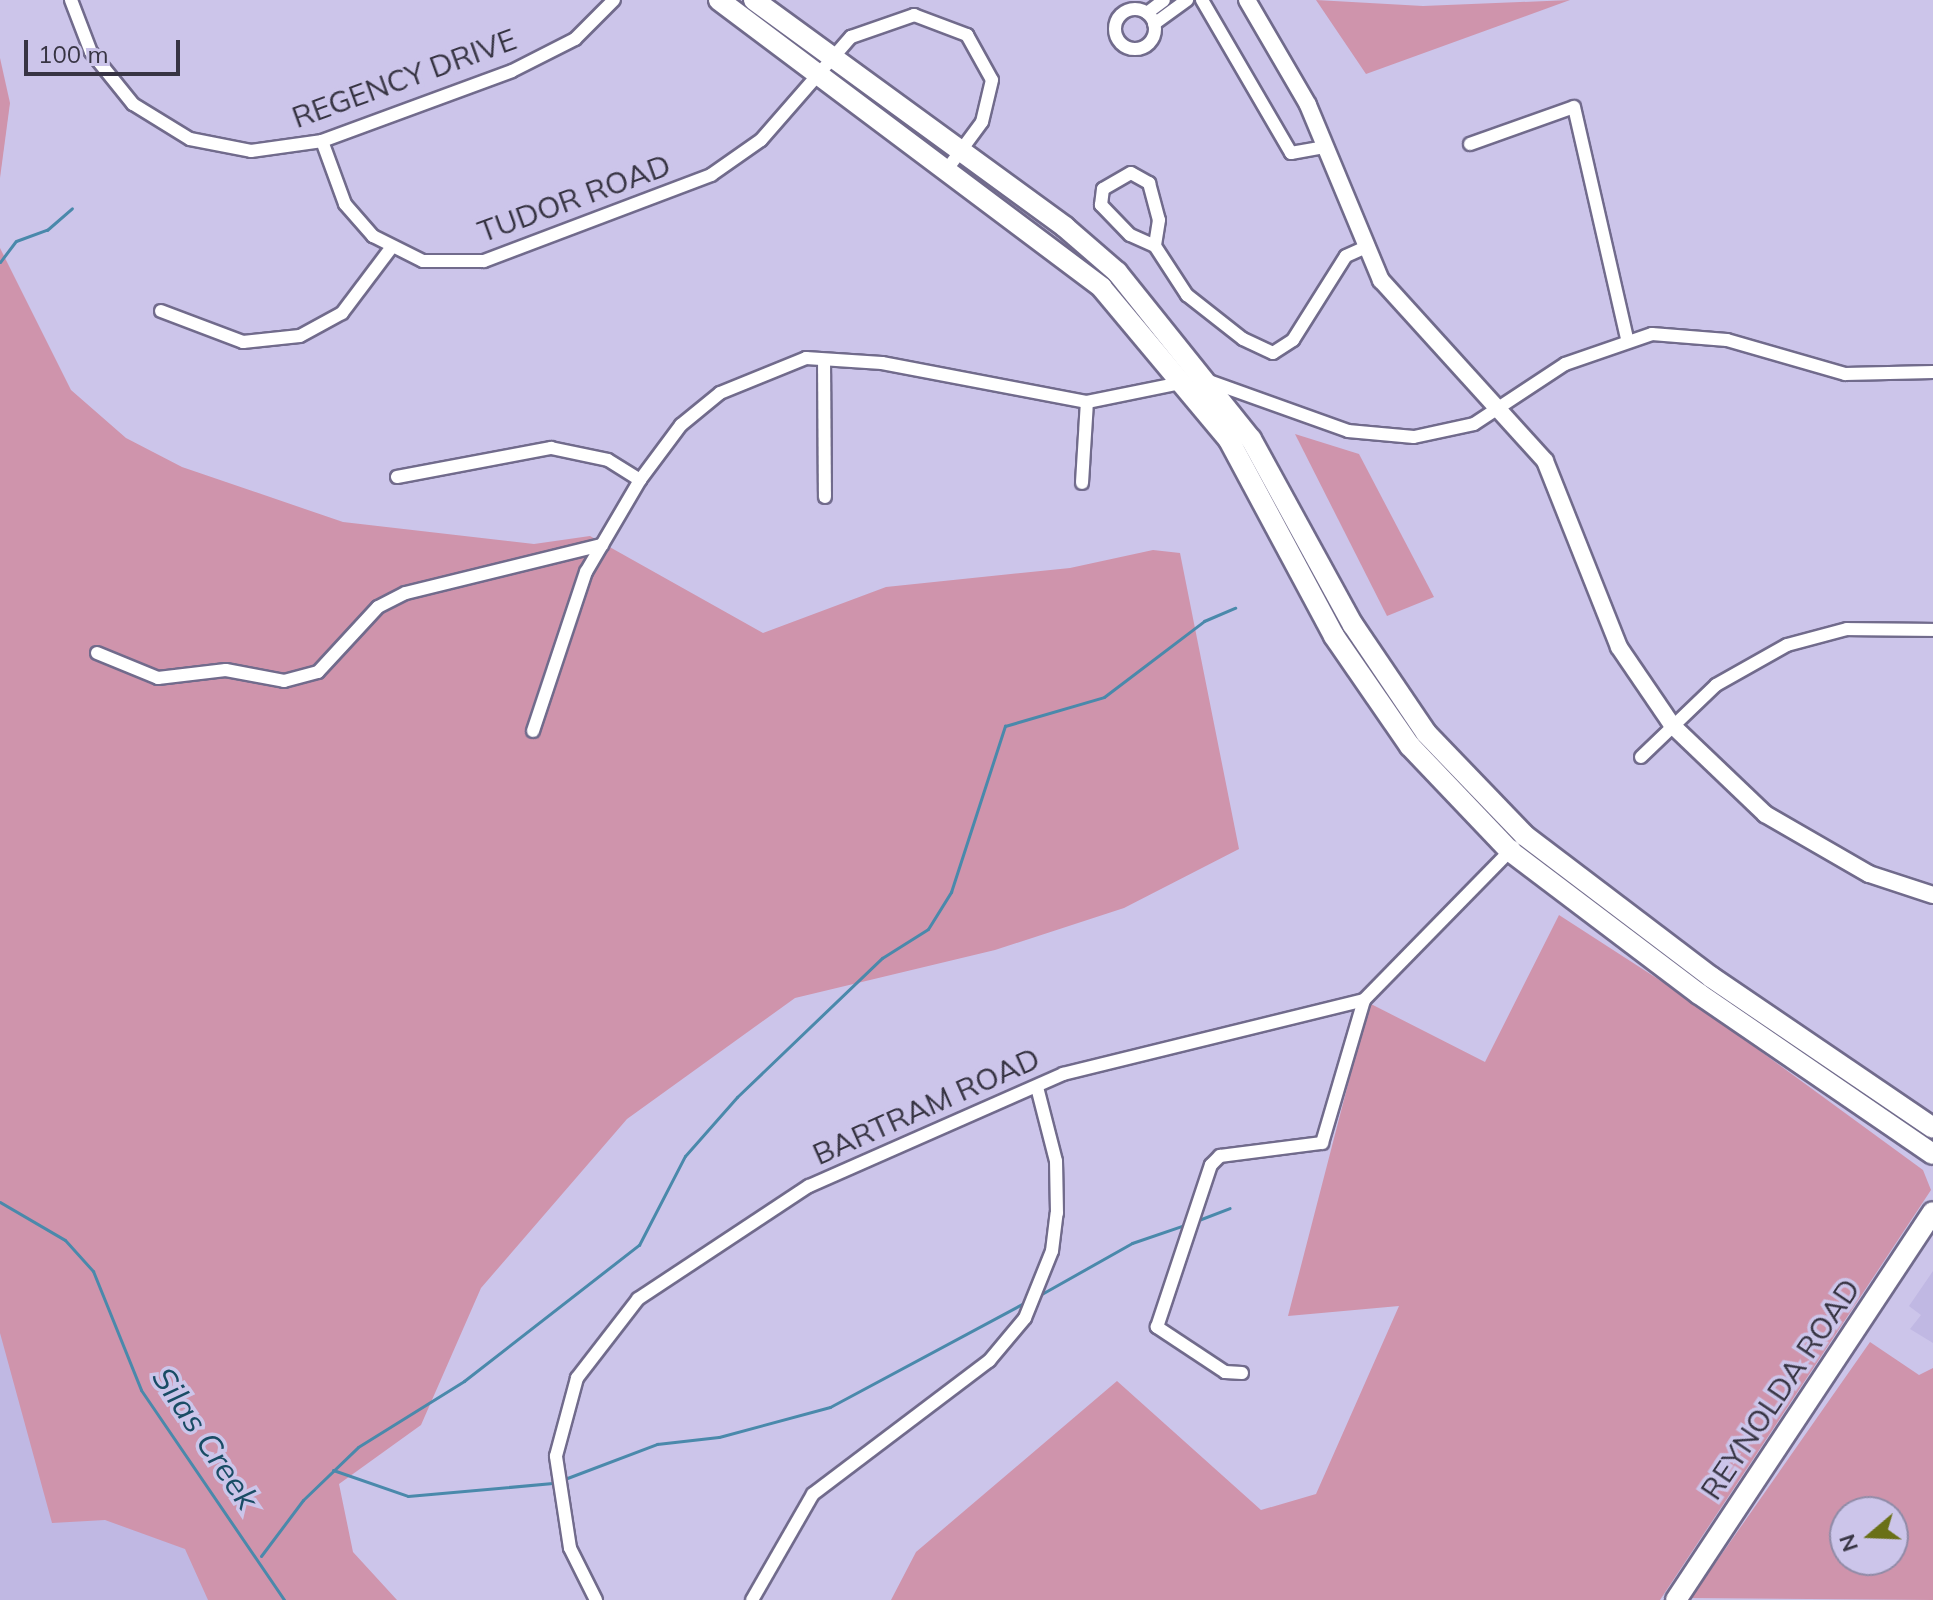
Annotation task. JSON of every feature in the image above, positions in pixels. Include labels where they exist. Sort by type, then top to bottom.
[{"type":"main road","points":[[719,0],[948,168],[1092,279],[1187,382],[1229,440],[1369,690],[1410,746],[1517,843],[1699,994],[1933,1154]]},
{"type":"main road","points":[[754,0],[961,151],[1117,272],[1208,378],[1300,521],[1387,678],[1426,733],[1517,843],[1933,1128]]},
{"type":"main road","name":"REYNOLDA ROAD","points":[[1676,1600],[1933,1212]]},
{"type":"street","name":"REGENCY DRIVE","points":[[71,0],[101,68],[168,129],[232,149],[322,141],[512,71],[575,39],[614,0]]},
{"type":"street","points":[[1151,19],[1121,6],[1114,30],[1124,47],[1149,43],[1151,19],[1164,0]]},
{"type":"street","points":[[1151,19],[1187,0]]},
{"type":"street","points":[[1202,0],[1252,76],[1285,146],[1301,155],[1325,147]]},
{"type":"street","points":[[1247,0],[1325,147],[1366,247],[1397,299],[1501,408],[1555,477],[1613,634],[1672,725],[1765,814],[1869,874],[1933,895]]},
{"type":"street","points":[[829,55],[851,37],[905,17],[955,26],[982,53],[993,90],[961,151],[948,168]]},
{"type":"street","name":"TUDOR ROAD","points":[[322,141],[353,216],[391,248],[423,261],[484,261],[687,185],[761,140],[829,55]]},
{"type":"street","points":[[1470,144],[1574,107],[1627,339]]},
{"type":"street","points":[[1155,246],[1159,220],[1149,183],[1131,173],[1116,177],[1103,189],[1101,205],[1130,235],[1155,246],[1187,295],[1243,339],[1273,353],[1293,340],[1346,256],[1366,247]]},
{"type":"street","points":[[161,311],[243,342],[300,336],[342,313],[391,248]]},
{"type":"street","points":[[533,731],[583,577],[640,480],[681,425],[720,393],[763,370],[824,360],[882,363],[1087,402],[1208,378],[1366,436],[1444,433],[1501,408],[1565,364],[1627,339],[1695,334],[1845,374],[1933,372]]},
{"type":"street","points":[[824,360],[825,497]]},
{"type":"street","points":[[1082,483],[1087,402]]},
{"type":"street","points":[[397,477],[551,448],[608,460],[640,480]]},
{"type":"street","points":[[97,653],[158,678],[226,670],[284,681],[318,672],[378,607],[406,593],[602,545]]},
{"type":"street","points":[[1641,757],[1672,725],[1736,672],[1809,637],[1870,628],[1933,630]]},
{"type":"street","points":[[1242,1373],[1225,1372],[1157,1327],[1211,1165],[1220,1156],[1318,1147],[1364,1000],[1517,843]]},
{"type":"street","name":"BARTRAM ROAD","points":[[596,1600],[570,1548],[556,1456],[577,1378],[624,1311],[699,1253],[809,1186],[1037,1087],[1121,1057],[1364,1000]]},
{"type":"street","points":[[752,1600],[813,1494],[989,1361],[1025,1318],[1052,1251],[1057,1213],[1056,1161],[1037,1087]]},
{"type":"shaded area","points":[[1316,0],[1423,6],[1570,0],[1366,74]]},
{"type":"shaded area","points":[[0,58],[10,103],[0,178]]},
{"type":"shaded area","points":[[0,248],[71,390],[126,438],[182,467],[343,522],[534,544],[590,536],[763,633],[886,587],[1070,568],[1153,550],[1180,553],[1239,849],[1124,908],[995,950],[795,998],[627,1119],[481,1288],[421,1425],[339,1484],[353,1552],[397,1600],[208,1600],[185,1549],[105,1520],[52,1523],[0,1333]]},
{"type":"shaded area","points":[[1295,434],[1359,454],[1434,597],[1387,616]]},
{"type":"shaded area","points":[[1559,915],[1692,1001],[1923,1170],[1931,1190],[1660,1600],[891,1600],[916,1552],[1117,1381],[1261,1510],[1316,1494],[1399,1306],[1288,1316],[1369,1003],[1485,1062]]},
{"type":"shaded area","points":[[1933,1271],[1933,1343],[1910,1329],[1921,1315],[1909,1306]]},
{"type":"shaded area","points":[[0,1287],[295,1600],[0,1600]]},
{"type":"shaded area","points":[[1870,1342],[1919,1375],[1933,1368],[1933,1600],[1691,1598]]},
{"type":"waterway","points":[[0,262],[16,241],[47,230],[72,208]]},
{"type":"waterway","points":[[261,1556],[303,1500],[358,1447],[464,1381],[639,1245],[685,1156],[737,1097],[882,958],[928,929],[951,892],[1005,726],[1104,697],[1204,621],[1235,608]]},
{"type":"waterway","name":"Silas Creek","points":[[0,1202],[65,1240],[93,1271],[141,1390],[284,1600]]},
{"type":"waterway","points":[[1196,1221],[1230,1208]]},
{"type":"waterway","points":[[1038,1296],[1132,1243],[1185,1225]]},
{"type":"waterway","points":[[562,1480],[657,1444],[719,1437],[830,1407],[1028,1301]]},
{"type":"waterway","points":[[333,1470],[408,1496],[555,1483]]}]
